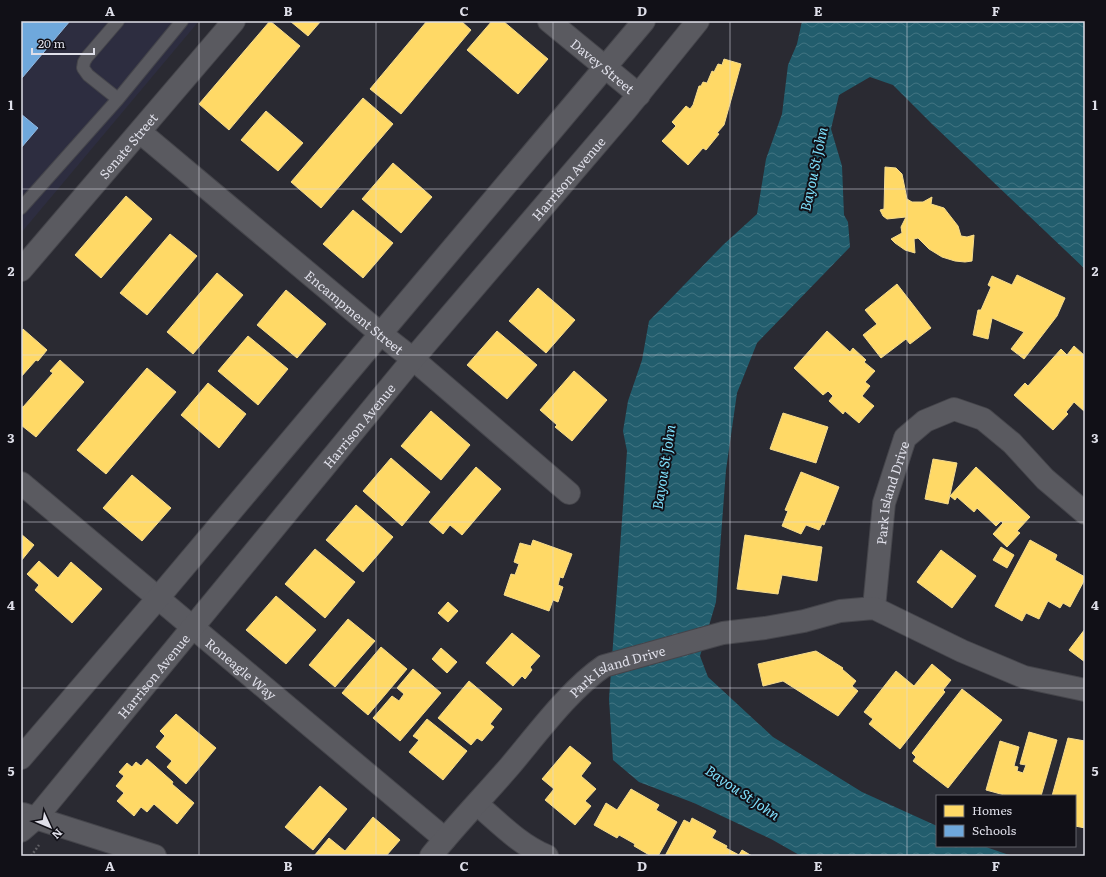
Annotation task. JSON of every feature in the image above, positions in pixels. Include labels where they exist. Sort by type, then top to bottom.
[{"type":"street","name":"Senate Street","points":[[21,270],[234,21]]},
{"type":"street","name":"Davey Street","points":[[549,21],[639,95]]},
{"type":"street","points":[[21,758],[158,598],[644,21]]},
{"type":"street","name":"Harrison Avenue","points":[[26,821],[193,628],[413,359],[639,95],[698,21]]},
{"type":"street","name":"Encampment Street","points":[[140,132],[381,334],[413,359],[569,493]]},
{"type":"street","name":"Park Island Drive","points":[[431,856],[562,705],[591,675],[604,666],[723,633],[765,628],[804,621],[840,611],[874,608],[884,503],[905,438],[926,421],[954,409],[983,419],[1012,443],[1045,479],[1085,513]]},
{"type":"street","name":"Roneagle Way","points":[[21,482],[445,839]]},
{"type":"street","points":[[874,608],[962,651],[1024,678],[1085,690]]},
{"type":"street","points":[[477,804],[515,837],[547,856]]},
{"type":"street","points":[[26,821],[155,856]]},
{"type":"lane","points":[[118,21],[87,57],[83,68],[88,75],[118,99]]},
{"type":"lane","points":[[21,208],[118,99],[182,21]]},
{"type":"shaded area","points":[[21,21],[199,21],[21,233]]},
{"type":"water","name":"Bayou St John","points":[[802,21],[1085,21],[1085,269],[893,85],[870,77],[839,95],[831,129],[842,166],[844,215],[848,222],[850,247],[757,343],[737,393],[726,470],[716,602],[700,656],[708,677],[773,737],[862,792],[936,826],[936,847],[986,847],[1012,856],[801,856],[771,839],[694,803],[639,782],[613,760],[609,699],[627,451],[623,431],[628,401],[642,360],[649,321],[723,245],[757,214],[766,159],[782,114],[788,65],[797,44]]},
{"type":"building: Homes","points":[[270,21],[300,46],[229,130],[199,104]]},
{"type":"building: Homes","points":[[290,21],[321,21],[308,36]]},
{"type":"building: Homes","points":[[427,21],[461,21],[471,30],[401,114],[370,89]]},
{"type":"building: Homes","points":[[492,21],[503,21],[548,59],[518,94],[467,50]]},
{"type":"building: Homes","points":[[724,59],[741,64],[724,125],[717,133],[719,134],[706,150],[703,148],[688,165],[662,141],[676,126],[672,122],[686,106],[690,109],[693,105],[699,86],[701,86],[703,82],[707,83],[712,71],[714,72],[718,64],[722,65]]},
{"type":"building: Homes","points":[[363,98],[393,124],[321,208],[291,182]]},
{"type":"building: Homes","points":[[266,111],[303,143],[278,171],[241,140]]},
{"type":"building: Homes","points":[[393,163],[432,197],[401,233],[362,199]]},
{"type":"building: Homes","points":[[885,167],[896,168],[902,174],[907,199],[912,202],[923,202],[932,197],[931,204],[944,208],[958,226],[961,236],[967,237],[974,235],[972,261],[955,261],[942,257],[929,249],[918,238],[914,239],[915,253],[905,250],[891,239],[902,233],[901,227],[906,217],[887,219],[883,216],[880,210],[884,209]]},
{"type":"building: Homes","points":[[126,196],[152,219],[101,278],[75,255]]},
{"type":"building: Homes","points":[[353,210],[393,243],[363,278],[323,244]]},
{"type":"building: Homes","points":[[170,234],[197,256],[147,315],[120,293]]},
{"type":"building: Homes","points":[[217,273],[243,295],[193,354],[167,332]]},
{"type":"building: Homes","points":[[1017,275],[1065,298],[1057,316],[1024,359],[1011,349],[1024,332],[992,318],[988,339],[973,335],[978,310],[981,310],[991,287],[988,285],[992,276],[1012,285]]},
{"type":"building: Homes","points":[[897,284],[931,328],[910,344],[906,339],[881,358],[863,335],[877,324],[865,310]]},
{"type":"building: Homes","points":[[538,288],[575,320],[546,353],[509,321]]},
{"type":"building: Homes","points":[[286,290],[326,324],[297,358],[257,325]]},
{"type":"building: Homes","points":[[23,329],[47,350],[21,377],[21,332]]},
{"type":"building: Homes","points":[[497,331],[537,365],[507,399],[467,365]]},
{"type":"building: Homes","points":[[827,331],[850,352],[853,348],[866,360],[864,362],[875,371],[865,382],[870,386],[862,396],[874,406],[859,423],[845,411],[843,414],[829,401],[833,396],[828,391],[823,395],[794,368]]},
{"type":"building: Homes","points":[[248,336],[288,369],[258,405],[218,371]]},
{"type":"building: Homes","points":[[1074,346],[1085,356],[1085,412],[1074,402],[1066,412],[1068,414],[1053,430],[1014,395],[1025,383],[1028,386],[1061,349],[1067,355]]},
{"type":"building: Homes","points":[[60,360],[84,382],[36,437],[21,425],[21,407],[23,407],[53,373],[50,371]]},
{"type":"building: Homes","points":[[147,368],[176,392],[106,474],[77,450]]},
{"type":"building: Homes","points":[[574,371],[607,400],[572,441],[555,427],[557,425],[540,410]]},
{"type":"building: Homes","points":[[208,383],[246,414],[219,448],[181,415]]},
{"type":"building: Homes","points":[[431,411],[470,445],[441,480],[401,446]]},
{"type":"building: Homes","points":[[783,413],[828,427],[816,463],[770,449]]},
{"type":"building: Homes","points":[[391,458],[430,492],[402,526],[363,491]]},
{"type":"building: Homes","points":[[933,459],[957,463],[948,504],[925,499]]},
{"type":"building: Homes","points":[[476,467],[501,489],[462,535],[450,525],[443,534],[429,522]]},
{"type":"building: Homes","points":[[976,467],[1030,517],[1017,531],[1020,533],[1007,547],[993,534],[1003,523],[1001,521],[996,526],[977,508],[974,512],[957,497],[955,500],[950,496]]},
{"type":"building: Homes","points":[[801,472],[839,487],[824,525],[822,524],[819,530],[806,525],[801,534],[782,526],[788,511],[785,510]]},
{"type":"building: Homes","points":[[132,475],[171,508],[142,541],[103,508]]},
{"type":"building: Homes","points":[[356,505],[393,537],[363,572],[326,540]]},
{"type":"building: Homes","points":[[21,534],[34,545],[21,561]]},
{"type":"building: Homes","points":[[745,535],[822,547],[817,581],[782,575],[778,594],[737,589]]},
{"type":"building: Homes","points":[[533,540],[572,554],[563,578],[560,577],[558,585],[563,587],[558,602],[553,600],[549,611],[504,595],[511,574],[515,575],[519,564],[514,562],[520,543],[531,546]]},
{"type":"building: Homes","points":[[1030,540],[1057,555],[1055,560],[1085,577],[1085,579],[1070,607],[1063,603],[1060,608],[1048,601],[1039,619],[1026,613],[1022,621],[995,606]]},
{"type":"building: Homes","points":[[1001,547],[1014,555],[1007,568],[993,560]]},
{"type":"building: Homes","points":[[315,549],[355,582],[325,618],[285,584]]},
{"type":"building: Homes","points":[[941,550],[976,576],[952,608],[917,582]]},
{"type":"building: Homes","points":[[39,561],[58,578],[71,562],[102,589],[72,623],[35,590],[39,585],[27,574]]},
{"type":"building: Homes","points":[[276,596],[316,630],[286,664],[246,630]]},
{"type":"building: Homes","points":[[448,602],[458,611],[448,622],[438,613]]},
{"type":"building: Homes","points":[[348,619],[375,641],[335,687],[309,665]]},
{"type":"building: Homes","points":[[1085,629],[1085,662],[1069,650]]},
{"type":"building: Homes","points":[[512,633],[540,656],[530,667],[532,670],[525,679],[522,676],[513,686],[486,663]]},
{"type":"building: Homes","points":[[381,647],[407,669],[368,715],[342,693]]},
{"type":"building: Homes","points":[[441,648],[457,662],[447,673],[432,659]]},
{"type":"building: Homes","points":[[816,651],[843,668],[842,669],[856,681],[852,686],[858,691],[838,716],[783,681],[763,686],[758,664]]},
{"type":"building: Homes","points":[[932,664],[951,680],[943,690],[945,692],[900,749],[869,724],[873,719],[864,712],[896,671],[914,686]]},
{"type":"building: Homes","points":[[413,669],[441,693],[400,741],[373,718],[392,696],[399,701],[404,694],[397,688]]},
{"type":"building: Homes","points":[[469,681],[502,709],[490,724],[494,727],[482,741],[477,738],[471,745],[438,718]]},
{"type":"building: Homes","points":[[962,689],[1002,720],[948,788],[913,761],[916,757],[912,753]]},
{"type":"building: Homes","points":[[176,714],[216,748],[186,784],[167,767],[172,761],[156,747],[165,736],[160,731]]},
{"type":"building: Homes","points":[[427,719],[467,751],[443,780],[409,752],[419,740],[413,736]]},
{"type":"building: Homes","points":[[1029,732],[1057,740],[1041,795],[1004,795],[986,790],[1000,741],[1019,747],[1014,766],[1018,767],[1017,771],[1023,773],[1026,765],[1020,764]]},
{"type":"building: Homes","points":[[1068,738],[1085,741],[1085,828],[1076,826],[1076,795],[1052,795]]},
{"type":"building: Homes","points":[[570,746],[591,763],[581,776],[596,789],[585,801],[591,806],[575,825],[545,800],[554,789],[542,779]]},
{"type":"building: Homes","points":[[147,759],[194,803],[177,824],[154,804],[147,812],[141,807],[134,816],[117,801],[124,793],[116,786],[124,776],[119,772],[127,763],[132,767],[136,762],[141,766]]},
{"type":"building: Homes","points":[[320,786],[347,809],[313,850],[285,827]]},
{"type":"building: Homes","points":[[631,789],[659,805],[656,810],[677,822],[658,856],[651,856],[634,846],[635,844],[619,835],[617,838],[594,825],[606,803],[617,810]]},
{"type":"building: Homes","points":[[373,817],[400,840],[386,856],[314,856],[329,838],[345,851]]},
{"type":"building: Homes","points":[[692,818],[716,831],[712,838],[727,846],[726,848],[739,855],[742,850],[752,856],[665,856],[684,820],[690,823]]},
{"type":"building: Schools","points":[[21,21],[70,21],[22,78],[21,78]]},
{"type":"building: Schools","points":[[21,114],[38,128],[21,148]]}]
